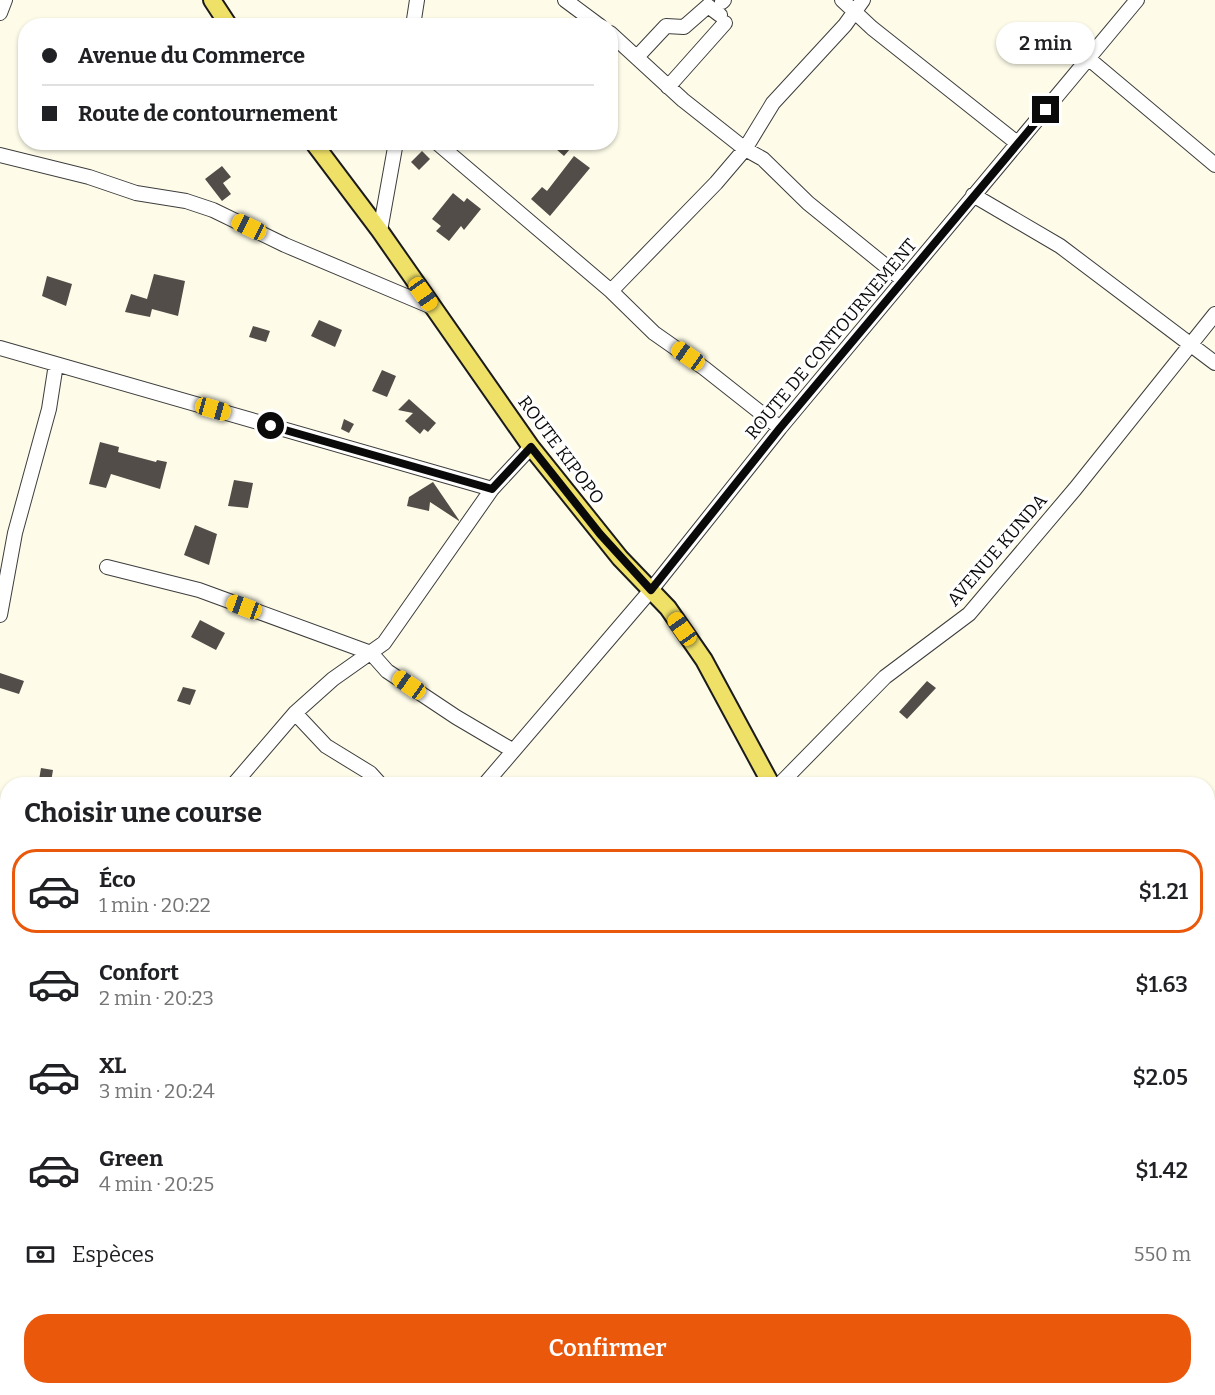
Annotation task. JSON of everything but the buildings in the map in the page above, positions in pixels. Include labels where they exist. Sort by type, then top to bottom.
[{"type":"main road","points":[[212,0],[224,18]]},
{"type":"main road","name":"ROUTE KIPOPO","points":[[319,150],[380,231],[531,447],[606,542],[668,608],[704,660],[767,777]]},
{"type":"street","points":[[0,13],[5,0]]},
{"type":"street","points":[[414,18],[417,0]]},
{"type":"street","points":[[565,0],[589,18]]},
{"type":"street","points":[[842,0],[858,6],[1017,143]]},
{"type":"street","name":"ROUTE DE CONTOURNEMENT","points":[[491,777],[651,590],[780,428],[1137,0]]},
{"type":"street","points":[[637,57],[666,26],[684,27],[708,6],[722,10],[668,87]]},
{"type":"street","points":[[611,291],[716,183],[744,149],[773,103],[845,25],[858,6]]},
{"type":"street","points":[[618,40],[668,87],[744,149],[763,159],[808,203],[903,280]]},
{"type":"street","points":[[1089,59],[1215,165]]},
{"type":"street","points":[[380,231],[395,150]]},
{"type":"street","points":[[445,150],[611,291],[654,333],[704,368],[780,428]]},
{"type":"street","points":[[0,155],[89,177],[136,193],[186,201],[213,210],[285,245],[432,307]]},
{"type":"street","points":[[973,195],[1060,246],[1191,342],[1215,363]]},
{"type":"street","name":"AVENUE KUNDA","points":[[787,777],[885,676],[969,614],[1075,489],[1215,314]]},
{"type":"street","points":[[0,348],[492,489]]},
{"type":"street","points":[[0,615],[15,533],[49,409],[56,364]]},
{"type":"street","points":[[240,777],[295,713],[333,679],[371,653],[389,637],[492,489],[531,447]]},
{"type":"street","points":[[107,567],[199,590],[371,653],[387,671],[456,717],[512,750]]},
{"type":"street","points":[[295,713],[326,746],[374,777]]},
{"type":"route","points":[[271,426],[381,455],[492,489],[531,447],[620,558],[651,590],[780,428],[1046,110]]}]
